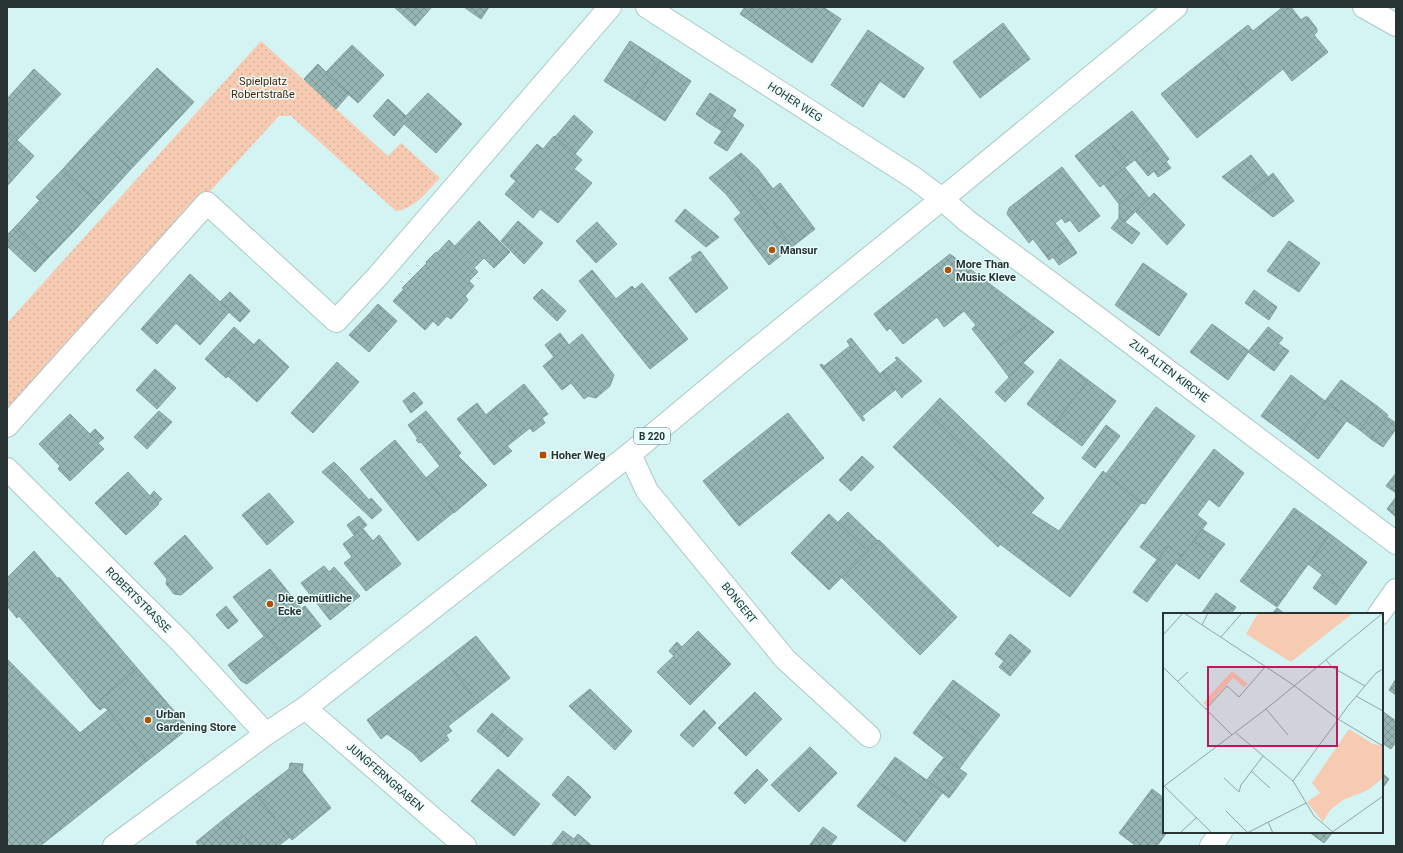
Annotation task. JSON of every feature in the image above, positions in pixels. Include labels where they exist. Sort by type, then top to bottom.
[{"type":"street","points":[[7,426],[207,203],[336,321],[610,7]]},
{"type":"street","name":"HOHER WEG","points":[[647,7],[914,178],[942,199]]},
{"type":"street","name":"B 220","points":[[114,846],[266,734],[305,708],[630,454],[736,365],[942,199],[1176,7]]},
{"type":"street","points":[[1364,7],[1396,25]]},
{"type":"street","name":"ZUR ALTEN KIRCHE","points":[[942,199],[967,221],[1396,543]]},
{"type":"street","name":"BONGERT","points":[[630,454],[646,491],[785,659],[869,736]]},
{"type":"street","name":"ROBERTSTRASSE","points":[[7,469],[182,643],[266,734]]},
{"type":"street","points":[[1380,613],[1396,590]]},
{"type":"street","name":"JUNGFERNGRABEN","points":[[305,708],[465,846]]},
{"type":"street","points":[[1210,846],[1220,833]]},
{"type":"green space","name":"Spielplatz Robertstraße","points":[[261,41],[388,156],[401,143],[440,178],[415,203],[403,210],[396,211],[291,116],[279,116],[7,413],[7,323]]},
{"type":"building","points":[[394,7],[408,7],[402,14]]},
{"type":"building","points":[[408,7],[432,7],[415,26],[402,14]]},
{"type":"building","points":[[464,7],[489,7],[481,19]]},
{"type":"building","points":[[745,7],[823,7],[841,19],[812,63],[740,14]]},
{"type":"building","points":[[1283,7],[1291,7],[1301,20],[1308,17],[1317,29],[1317,32],[1314,35],[1328,52],[1292,81],[1283,69],[1251,95],[1215,51],[1248,25],[1253,31]]},
{"type":"building","points":[[1003,23],[1030,59],[980,98],[953,62]]},
{"type":"building","points":[[868,30],[924,68],[904,98],[880,81],[863,107],[831,85]]},
{"type":"building","points":[[630,41],[661,61],[635,101],[604,81]]},
{"type":"building","points":[[352,45],[384,75],[358,103],[325,73]]},
{"type":"building","points":[[1215,51],[1251,95],[1197,138],[1161,94]]},
{"type":"building","points":[[661,61],[691,81],[665,121],[635,101]]},
{"type":"building","points":[[318,64],[326,72],[325,73],[349,94],[336,109],[304,79]]},
{"type":"building","points":[[157,68],[194,102],[131,169],[94,135]]},
{"type":"building","points":[[34,69],[61,94],[17,140],[7,131],[7,99]]},
{"type":"building","points":[[428,93],[462,124],[436,153],[401,121]]},
{"type":"building","points":[[710,93],[724,102],[709,123],[696,114]]},
{"type":"building","points":[[388,99],[406,116],[401,121],[404,124],[394,136],[373,116]]},
{"type":"building","points":[[724,102],[736,110],[722,131],[709,123]]},
{"type":"building","points":[[1132,111],[1157,143],[1128,165],[1103,134]]},
{"type":"building","points":[[574,115],[593,132],[575,154],[555,137]]},
{"type":"building","points":[[732,116],[744,125],[727,151],[714,143]]},
{"type":"building","points":[[7,131],[17,140],[7,151]]},
{"type":"building","points":[[1103,134],[1128,165],[1100,187],[1075,156]]},
{"type":"building","points":[[94,135],[131,169],[99,204],[62,170]]},
{"type":"building","points":[[554,136],[582,160],[574,169],[592,183],[558,223],[540,209],[533,218],[505,194],[516,181],[510,176],[537,144],[543,149]]},
{"type":"building","points":[[17,140],[34,156],[7,186],[7,151]]},
{"type":"building","points":[[1157,143],[1169,159],[1166,162],[1171,168],[1158,177],[1154,171],[1148,176],[1135,160]]},
{"type":"building","points":[[741,153],[758,169],[773,189],[780,183],[815,229],[792,247],[733,169],[727,164]]},
{"type":"building","points":[[1251,155],[1269,178],[1246,196],[1222,177]]},
{"type":"building","points":[[727,164],[733,169],[792,247],[769,265],[734,219],[741,213],[726,194],[709,178]]},
{"type":"building","points":[[1062,167],[1100,216],[1079,232],[1070,220],[1065,223],[1062,218],[1055,223],[1068,240],[1046,256],[1033,239],[1029,243],[1007,214],[1009,208]]},
{"type":"building","points":[[1125,168],[1141,188],[1119,204],[1104,184]]},
{"type":"building","points":[[62,170],[99,204],[73,232],[36,197]]},
{"type":"building","points":[[1273,173],[1294,201],[1273,217],[1246,196]]},
{"type":"building","points":[[1141,188],[1149,198],[1125,222],[1119,218],[1119,204]]},
{"type":"building","points":[[1154,193],[1185,225],[1167,245],[1136,212]]},
{"type":"building","points":[[39,201],[73,232],[48,258],[15,227]]},
{"type":"building","points":[[685,209],[719,237],[706,247],[675,221]]},
{"type":"building","points":[[1119,218],[1140,233],[1132,244],[1111,228]]},
{"type":"building","points":[[479,221],[510,252],[494,268],[484,258],[475,267],[455,246]]},
{"type":"building","points":[[518,221],[543,243],[524,264],[501,241]]},
{"type":"building","points":[[597,222],[617,244],[596,263],[576,241]]},
{"type":"building","points":[[15,227],[48,258],[35,272],[7,246],[7,235]]},
{"type":"building","points":[[449,240],[478,272],[469,281],[474,286],[465,296],[468,300],[451,319],[447,316],[438,326],[433,321],[425,330],[393,301],[404,289],[402,288]]},
{"type":"building","points":[[1068,240],[1077,253],[1059,265],[1053,257],[1049,260],[1046,256]]},
{"type":"building","points":[[1289,241],[1320,263],[1299,292],[1267,271]]},
{"type":"building","points":[[700,251],[728,288],[696,313],[669,278],[693,260],[691,257]]},
{"type":"building","points":[[950,254],[1035,318],[991,353],[972,329],[976,325],[964,311],[944,327],[937,317],[903,344],[890,328],[887,331],[874,314]]},
{"type":"building","points":[[1143,263],[1187,294],[1159,336],[1115,305]]},
{"type":"building","points":[[592,270],[616,299],[632,286],[635,289],[642,283],[688,339],[650,369],[579,281]]},
{"type":"building","points":[[190,274],[230,311],[200,345],[176,323],[157,344],[141,329]]},
{"type":"building","points":[[542,289],[566,311],[557,321],[533,298]]},
{"type":"building","points":[[1254,290],[1277,307],[1269,320],[1245,303]]},
{"type":"building","points":[[230,292],[250,311],[240,322],[220,302]]},
{"type":"building","points":[[378,304],[397,321],[387,332],[368,315]]},
{"type":"building","points":[[368,315],[387,332],[369,352],[349,335]]},
{"type":"building","points":[[1035,318],[1054,332],[1009,377],[991,353]]},
{"type":"building","points":[[1212,324],[1249,351],[1228,380],[1190,352]]},
{"type":"building","points":[[234,327],[254,345],[226,378],[205,359]]},
{"type":"building","points":[[1268,327],[1283,338],[1263,363],[1248,352]]},
{"type":"building","points":[[560,333],[569,345],[582,334],[614,375],[610,386],[596,398],[588,396],[584,399],[571,383],[562,390],[543,366],[554,357],[545,345]]},
{"type":"building","points":[[851,338],[880,374],[882,372],[895,390],[862,416],[865,420],[863,421],[820,365],[821,364],[824,366],[850,346],[847,341]]},
{"type":"building","points":[[259,339],[289,367],[257,402],[227,375]]},
{"type":"building","points":[[1279,344],[1289,351],[1274,371],[1263,363]]},
{"type":"building","points":[[897,357],[922,381],[902,398],[882,372],[897,360],[895,358]]},
{"type":"building","points":[[1060,359],[1088,380],[1054,425],[1027,404]]},
{"type":"building","points":[[337,362],[359,382],[313,433],[291,413]]},
{"type":"building","points":[[1023,363],[1034,372],[1005,402],[995,392]]},
{"type":"building","points":[[155,369],[176,388],[157,409],[136,390]]},
{"type":"building","points":[[1291,375],[1325,401],[1295,441],[1261,416]]},
{"type":"building","points":[[1088,380],[1116,401],[1082,446],[1054,425]]},
{"type":"building","points":[[1341,380],[1377,406],[1360,430],[1347,421],[1348,419],[1325,401]]},
{"type":"building","points":[[524,384],[548,414],[542,418],[545,423],[533,432],[530,428],[516,439],[493,409]]},
{"type":"building","points":[[414,392],[423,403],[411,413],[403,401]]},
{"type":"building","points":[[940,398],[1044,498],[1032,512],[927,412]]},
{"type":"building","points":[[1325,401],[1348,419],[1318,459],[1295,441]]},
{"type":"building","points":[[477,403],[486,415],[493,409],[516,439],[507,446],[512,451],[494,465],[457,419]]},
{"type":"building","points":[[1377,406],[1388,415],[1371,439],[1360,430]]},
{"type":"building","points":[[1156,407],[1195,436],[1145,504],[1141,503],[1106,474]]},
{"type":"building","points":[[159,411],[172,422],[147,449],[134,437]]},
{"type":"building","points":[[426,411],[461,453],[458,456],[487,485],[454,513],[426,478],[440,466],[421,442],[419,443],[416,440],[418,439],[408,425]]},
{"type":"building","points":[[927,412],[1032,512],[1031,513],[1059,531],[1103,471],[1141,503],[1070,597],[1000,544],[998,547],[893,447]]},
{"type":"building","points":[[788,413],[824,458],[739,526],[703,481]]},
{"type":"building","points":[[70,414],[90,434],[95,429],[104,438],[98,443],[104,449],[70,481],[58,469],[60,466],[39,444]]},
{"type":"building","points":[[1387,417],[1396,423],[1396,429],[1383,447],[1371,439]]},
{"type":"building","points":[[1106,425],[1120,436],[1095,468],[1082,458]]},
{"type":"building","points":[[395,440],[454,512],[418,541],[360,469]]},
{"type":"building","points":[[1214,449],[1244,473],[1219,507],[1209,499],[1197,515],[1207,523],[1182,556],[1168,546],[1158,560],[1140,547]]},
{"type":"building","points":[[862,456],[874,467],[851,491],[839,480]]},
{"type":"building","points":[[334,462],[346,474],[336,485],[322,472]]},
{"type":"building","points":[[128,472],[150,496],[154,491],[162,499],[158,503],[159,504],[126,535],[95,503]]},
{"type":"building","points":[[1396,473],[1396,493],[1386,486]]},
{"type":"building","points":[[346,474],[369,500],[371,498],[382,510],[372,519],[336,485]]},
{"type":"building","points":[[269,493],[294,522],[267,545],[242,515]]},
{"type":"building","points":[[1396,497],[1396,517],[1387,509]]},
{"type":"building","points":[[1294,508],[1330,534],[1277,607],[1240,581]]},
{"type":"building","points":[[848,512],[878,541],[868,551],[838,522]]},
{"type":"building","points":[[829,514],[868,551],[829,590],[791,553]]},
{"type":"building","points":[[359,516],[367,525],[354,535],[347,525]]},
{"type":"building","points":[[363,529],[373,541],[379,535],[401,564],[366,591],[344,563],[352,557],[343,544]]},
{"type":"building","points":[[1202,529],[1225,544],[1215,557],[1193,541]]},
{"type":"building","points":[[1330,534],[1367,562],[1345,592],[1308,564]]},
{"type":"building","points":[[185,535],[213,568],[181,595],[174,594],[166,584],[167,579],[154,563]]},
{"type":"building","points":[[879,540],[957,617],[920,655],[842,578]]},
{"type":"building","points":[[1193,541],[1215,557],[1199,579],[1177,564]]},
{"type":"building","points":[[1168,546],[1182,556],[1167,575],[1153,565]]},
{"type":"building","points":[[34,551],[58,579],[59,577],[137,668],[95,705],[19,616],[17,618],[7,606],[7,578]]},
{"type":"building","points":[[1153,565],[1167,575],[1147,602],[1133,592]]},
{"type":"building","points":[[324,566],[329,572],[334,567],[360,596],[330,620],[301,583]]},
{"type":"building","points":[[270,569],[301,608],[264,636],[233,597]]},
{"type":"building","points":[[1322,575],[1345,592],[1336,605],[1313,588]]},
{"type":"building","points":[[1216,593],[1236,607],[1232,613],[1202,613]]},
{"type":"building","points":[[226,606],[238,621],[228,629],[216,615]]},
{"type":"building","points":[[305,606],[321,626],[283,656],[266,635]]},
{"type":"building","points":[[1277,608],[1284,613],[1273,613]]},
{"type":"building","points":[[698,631],[731,664],[690,705],[657,672],[674,656],[669,651],[677,642],[682,647]]},
{"type":"building","points":[[1010,634],[1031,651],[1010,676],[999,667],[1004,661],[995,654]]},
{"type":"building","points":[[266,635],[283,656],[247,684],[241,681],[228,665]]},
{"type":"building","points":[[476,636],[510,678],[478,703],[445,660]]},
{"type":"building","points":[[7,659],[80,733],[108,710],[147,761],[40,846],[7,846]]},
{"type":"building","points":[[445,660],[478,703],[448,726],[452,731],[446,735],[449,740],[421,762],[413,753],[387,734],[381,739],[367,720]]},
{"type":"building","name":"Urban Gardening Store","points":[[137,668],[189,728],[147,761],[108,710],[104,707],[100,710],[95,705]]},
{"type":"building","points":[[1396,679],[1396,695],[1389,690]]},
{"type":"building","points":[[953,680],[1000,715],[979,742],[933,706]]},
{"type":"building","points":[[590,689],[632,731],[615,750],[569,706]]},
{"type":"building","points":[[755,692],[782,719],[746,756],[718,728]]},
{"type":"building","points":[[933,706],[979,742],[959,769],[913,733]]},
{"type":"building","points":[[704,710],[716,723],[693,747],[680,735]]},
{"type":"building","points":[[1383,712],[1396,721],[1396,742],[1391,749],[1383,744]]},
{"type":"building","points":[[492,713],[507,726],[493,744],[477,731]]},
{"type":"building","points":[[507,726],[523,739],[508,757],[493,744]]},
{"type":"building","points":[[810,747],[837,773],[799,812],[771,785]]},
{"type":"building","points":[[895,757],[943,792],[924,817],[877,781]]},
{"type":"building","points":[[944,758],[967,774],[958,786],[935,769]]},
{"type":"building","points":[[290,763],[303,764],[302,771],[331,808],[292,840],[256,794],[289,769]]},
{"type":"building","points":[[498,769],[540,804],[514,836],[471,801]]},
{"type":"building","points":[[757,769],[768,780],[745,804],[734,793]]},
{"type":"building","points":[[935,769],[958,786],[949,798],[927,780]]},
{"type":"building","points":[[1383,774],[1389,779],[1383,788]]},
{"type":"building","points":[[568,776],[581,787],[564,806],[552,795]]},
{"type":"building","points":[[877,781],[924,817],[905,842],[857,806]]},
{"type":"building","points":[[581,787],[591,797],[575,816],[564,806]]},
{"type":"building","points":[[1152,789],[1163,797],[1163,833],[1166,833],[1157,846],[1136,846],[1119,833]]},
{"type":"building","points":[[256,794],[290,837],[278,846],[251,846],[243,835],[238,839],[223,820]]},
{"type":"building","points":[[223,820],[238,839],[243,835],[251,846],[199,846],[196,842]]},
{"type":"building","points":[[823,827],[837,837],[830,846],[809,846]]},
{"type":"building","points":[[563,831],[574,839],[578,834],[591,845],[551,846]]},
{"type":"building","points":[[1310,833],[1332,833],[1324,843]]},
{"type":"place","name":"Mansur","points":[[772,250]]},
{"type":"place","name":"More Than Music Kleve","points":[[948,270]]},
{"type":"place","name":"Hoher Weg","points":[[543,455]]},
{"type":"place","name":"Die gemütliche Ecke","points":[[270,604]]},
{"type":"place","name":"Urban Gardening Store","points":[[148,720]]}]
